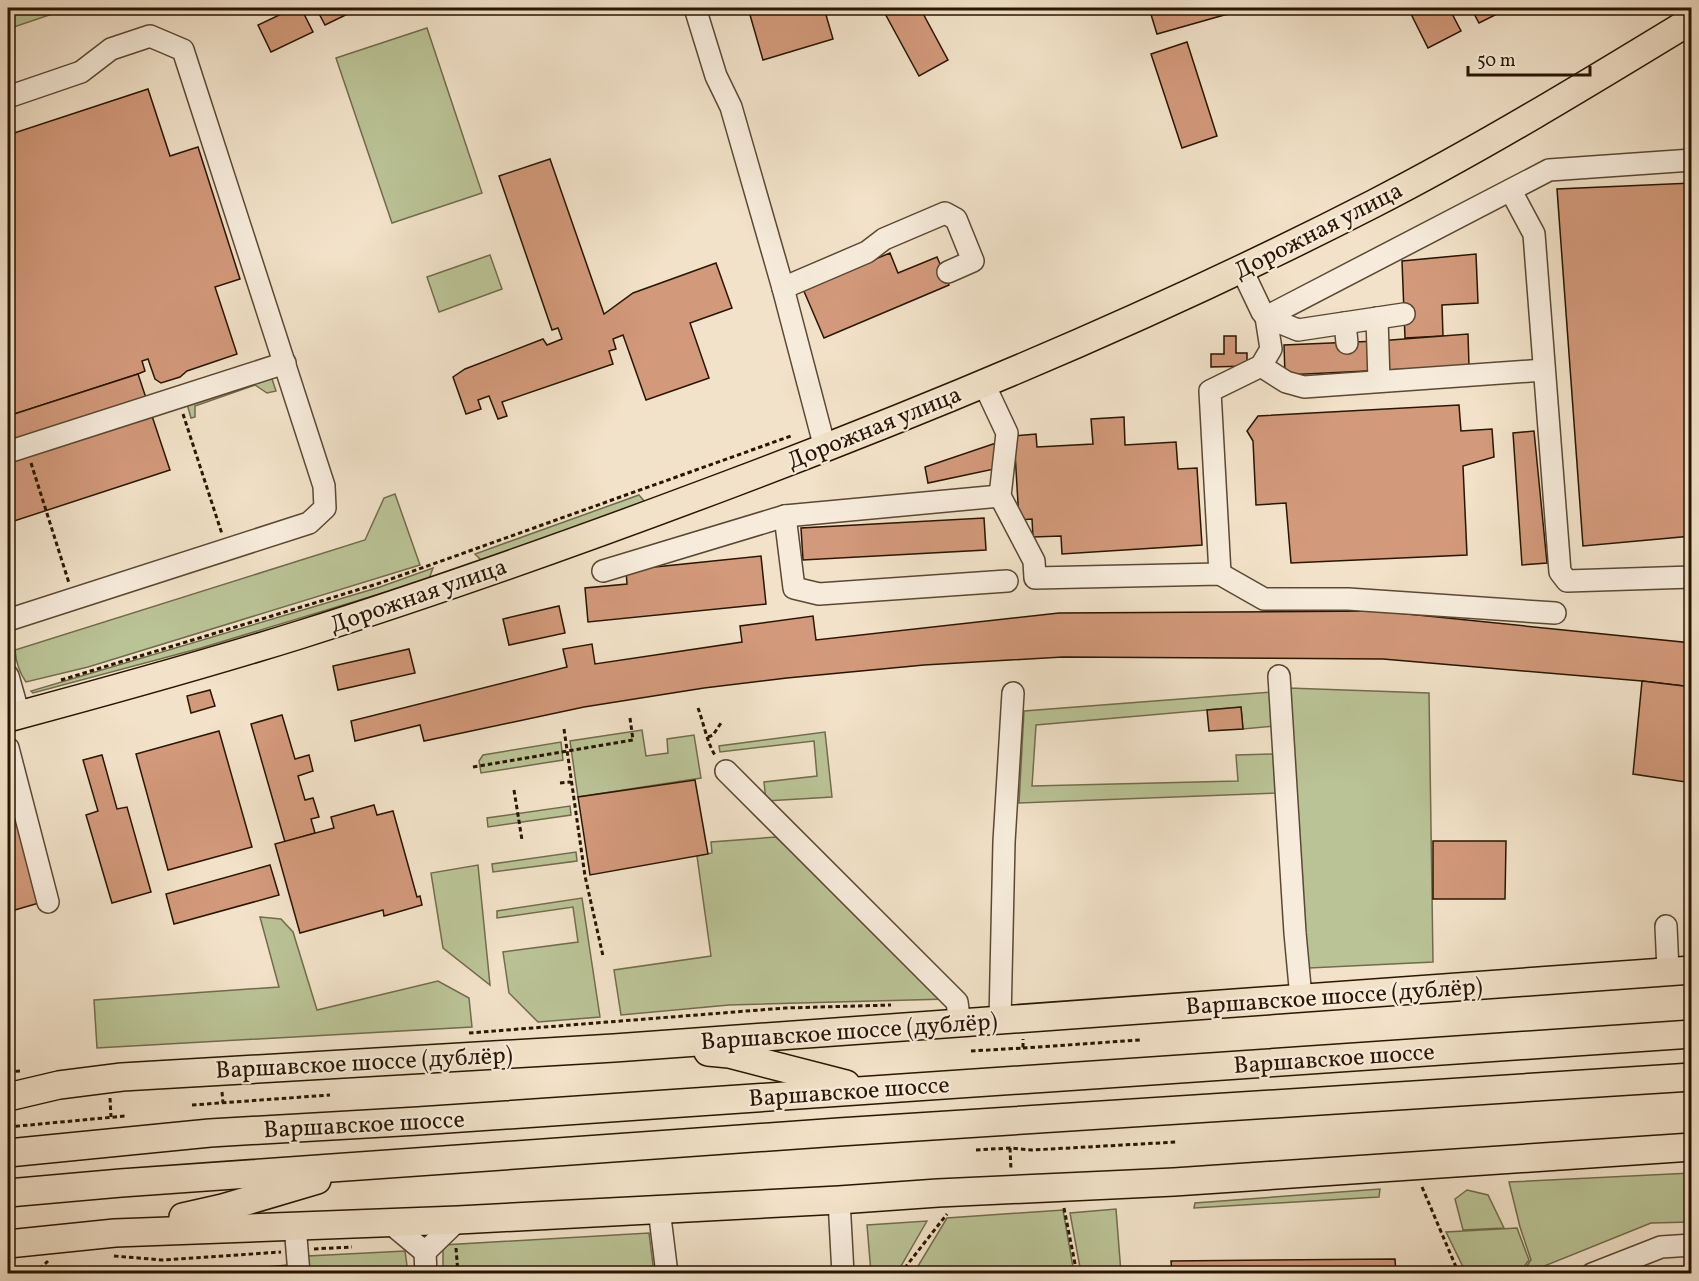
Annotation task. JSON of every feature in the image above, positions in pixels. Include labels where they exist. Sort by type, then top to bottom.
[{"type":"main road","name":"Дорожная улица","points":[[13,716],[320,628],[459,582],[825,448],[984,384],[1242,270],[1388,196],[1594,79],[1692,20]]},
{"type":"main road","name":"Варшавское шоссе (дублёр)","points":[[8,1097],[59,1086],[122,1077],[614,1048],[1680,971]]},
{"type":"main road","name":"Варшавское шоссе","points":[[8,1153],[210,1133],[418,1122],[1692,1034]]},
{"type":"main road","points":[[614,1048],[688,1049],[729,1054],[870,1090]]},
{"type":"main road","name":"Варшавское шоссе","points":[[8,1193],[827,1132],[1692,1077]]},
{"type":"main road","points":[[8,1244],[115,1233],[389,1222],[457,1231],[659,1209],[1174,1182],[1692,1147]]},
{"type":"main road","points":[[115,1233],[223,1208],[365,1166]]},
{"type":"lane","points":[[695,8],[716,76],[731,107],[783,288],[825,448]]},
{"type":"lane","points":[[8,97],[81,72],[111,49],[150,36],[183,51],[324,486],[325,507],[309,523],[8,620]]},
{"type":"lane","points":[[1266,317],[1549,170],[1692,160]]},
{"type":"lane","points":[[1511,191],[1534,234],[1560,572],[1567,581],[1692,577]]},
{"type":"lane","points":[[783,288],[867,252],[884,239],[945,213],[956,219],[974,261],[948,272]]},
{"type":"lane","points":[[1242,270],[1266,317],[1298,330],[1346,333],[1377,318],[1404,314]]},
{"type":"lane","points":[[1220,574],[1210,391],[1261,366],[1270,349],[1266,317]]},
{"type":"lane","points":[[1377,318],[1378,381]]},
{"type":"lane","points":[[16,449],[285,363]]},
{"type":"lane","points":[[1261,366],[1286,382],[1304,387],[1544,370]]},
{"type":"lane","points":[[984,384],[1007,433],[1000,496],[1034,561],[1035,578],[1220,574],[1264,598],[1348,599],[1555,613]]},
{"type":"lane","points":[[603,571],[785,516],[1000,496]]},
{"type":"lane","points":[[785,516],[794,588],[819,594],[1007,581]]},
{"type":"lane","points":[[8,676],[13,716]]},
{"type":"lane","points":[[1279,676],[1301,999]]},
{"type":"lane","points":[[1000,1020],[1004,853],[1012,693]]},
{"type":"lane","points":[[9,759],[48,903]]},
{"type":"lane","points":[[726,771],[957,1002],[960,1024]]},
{"type":"lane","points":[[1666,926],[1680,971]]},
{"type":"lane","points":[[839,1200],[843,1274]]},
{"type":"lane","points":[[659,1209],[667,1274]]},
{"type":"lane","points":[[389,1222],[425,1252],[426,1274]]},
{"type":"lane","points":[[295,1225],[299,1274]]},
{"type":"lane","points":[[425,1252],[457,1231]]},
{"type":"lane","points":[[1592,1274],[1661,1247],[1692,1245]]},
{"type":"path","points":[[177,396],[227,549]]},
{"type":"path","points":[[56,681],[377,584],[790,436]]},
{"type":"path","points":[[16,449],[74,599]]},
{"type":"path","points":[[698,708],[710,747]]},
{"type":"path","points":[[473,767],[633,740],[630,718]]},
{"type":"path","points":[[708,736],[713,735],[721,723]]},
{"type":"path","points":[[564,729],[585,876],[603,956]]},
{"type":"path","points":[[560,783],[572,782]]},
{"type":"path","points":[[514,790],[522,840]]},
{"type":"path","points":[[1023,1038],[1023,1048]]},
{"type":"path","points":[[971,1051],[1140,1040]]},
{"type":"path","points":[[222,1087],[223,1103]]},
{"type":"path","points":[[110,1095],[111,1117]]},
{"type":"path","points":[[192,1105],[330,1095]]},
{"type":"path","points":[[8,1127],[125,1116]]},
{"type":"path","points":[[976,1150],[1010,1148],[1032,1150],[1177,1142]]},
{"type":"path","points":[[1010,1148],[1011,1173]]},
{"type":"path","points":[[1418,1179],[1459,1274]]},
{"type":"path","points":[[1063,1202],[1077,1274]]},
{"type":"path","points":[[900,1274],[952,1208]]},
{"type":"path","points":[[457,1231],[458,1274]]},
{"type":"green space","points":[[8,8],[70,8],[8,29]]},
{"type":"green space","points":[[427,28],[482,193],[392,223],[336,58]]},
{"type":"green space","points":[[490,255],[502,289],[439,312],[427,277]]},
{"type":"green space","points":[[267,375],[272,379],[276,391],[267,393],[255,385],[195,406],[195,417],[191,418],[186,400]]},
{"type":"green space","points":[[395,494],[420,565],[88,667],[26,682],[21,675],[15,650],[365,540],[384,498]]},
{"type":"green space","points":[[639,495],[645,502],[482,561],[475,554]]},
{"type":"green space","points":[[433,568],[429,579],[201,648],[33,693],[31,691],[380,587]]},
{"type":"green space","points":[[1288,688],[1429,693],[1433,962],[1309,968],[1300,898]]},
{"type":"green space","points":[[1272,692],[1274,726],[1243,729],[1241,707],[1036,725],[1032,786],[1238,781],[1236,755],[1275,754],[1277,793],[1019,803],[1024,711]]},
{"type":"green space","points":[[642,730],[646,756],[668,753],[667,739],[694,735],[701,778],[578,797],[570,741]]},
{"type":"green space","points":[[825,732],[832,797],[766,801],[764,782],[817,776],[814,741],[720,752],[719,746]]},
{"type":"green space","points":[[561,742],[563,760],[481,773],[479,761],[483,755]]},
{"type":"green space","points":[[570,806],[571,815],[488,827],[487,818]]},
{"type":"green space","points":[[776,837],[947,999],[729,1005],[621,1015],[614,970],[711,956],[697,856],[712,853],[711,842]]},
{"type":"green space","points":[[576,852],[577,861],[493,872],[492,864]]},
{"type":"green space","points":[[478,865],[490,985],[443,948],[431,873]]},
{"type":"green space","points":[[582,898],[600,1017],[538,1022],[509,993],[503,952],[578,942],[573,907],[497,918],[497,911]]},
{"type":"green space","points":[[260,917],[281,919],[293,932],[317,1010],[438,981],[469,998],[472,1027],[97,1048],[94,1000],[279,987]]},
{"type":"green space","points":[[1691,1173],[1691,1222],[1651,1223],[1527,1273],[1522,1273],[1531,1260],[1509,1182]]},
{"type":"green space","points":[[1380,1189],[1379,1197],[1194,1208],[1195,1203]]},
{"type":"green space","points":[[1467,1190],[1488,1195],[1504,1228],[1463,1230],[1455,1199]]},
{"type":"green space","points":[[1116,1209],[1121,1273],[1081,1273],[1070,1213]]},
{"type":"green space","points":[[1063,1210],[1074,1273],[927,1274],[915,1271],[947,1218]]},
{"type":"green space","points":[[927,1221],[897,1273],[871,1273],[867,1225]]},
{"type":"green space","points":[[1517,1228],[1529,1260],[1519,1273],[1466,1273],[1446,1232]]},
{"type":"green space","points":[[649,1233],[654,1273],[443,1273],[443,1245]]},
{"type":"green space","points":[[405,1251],[408,1273],[310,1273],[308,1256]]},
{"type":"building","points":[[294,8],[301,8],[313,32],[271,52],[258,25]]},
{"type":"building","points":[[316,8],[360,8],[325,25]]},
{"type":"building","points":[[748,8],[824,8],[833,39],[763,60]]},
{"type":"building","points":[[882,8],[920,8],[948,60],[919,76]]},
{"type":"building","points":[[1149,8],[1249,8],[1157,34]]},
{"type":"building","points":[[1408,8],[1449,8],[1461,31],[1428,48]]},
{"type":"building","points":[[1471,8],[1509,8],[1479,23]]},
{"type":"building","points":[[1187,42],[1217,136],[1182,148],[1151,54]]},
{"type":"building","points":[[148,89],[170,156],[198,147],[240,279],[215,287],[237,354],[187,371],[180,377],[161,383],[155,379],[148,359],[142,361],[145,371],[138,374],[8,416],[8,135]]},
{"type":"building","points":[[550,159],[604,314],[633,293],[716,263],[732,308],[690,323],[709,378],[646,400],[623,335],[613,339],[616,349],[609,351],[613,364],[502,402],[507,416],[498,419],[489,396],[478,400],[481,409],[466,414],[453,377],[465,369],[543,339],[547,345],[562,339],[558,328],[552,330],[499,176]]},
{"type":"building","points":[[1692,183],[1692,536],[1583,546],[1557,189]]},
{"type":"building","points":[[890,253],[898,273],[937,257],[949,285],[824,338],[803,289]]},
{"type":"building","points":[[1476,254],[1478,303],[1442,305],[1443,336],[1405,338],[1402,261]]},
{"type":"building","points":[[1468,334],[1469,366],[1285,375],[1284,345]]},
{"type":"building","points":[[1224,336],[1236,336],[1236,353],[1247,353],[1247,366],[1211,367],[1211,354],[1224,354]]},
{"type":"building","points":[[138,374],[170,470],[8,523],[8,416]]},
{"type":"building","points":[[1459,405],[1461,431],[1492,429],[1494,457],[1463,466],[1467,555],[1291,563],[1286,503],[1256,505],[1253,441],[1247,431],[1258,416]]},
{"type":"building","points":[[1124,417],[1125,445],[1176,442],[1178,469],[1197,468],[1202,545],[1062,554],[1061,536],[1033,537],[1032,519],[1019,520],[1014,436],[1036,434],[1037,447],[1093,444],[1091,419]]},
{"type":"building","points":[[1534,431],[1547,563],[1522,565],[1513,433]]},
{"type":"building","points":[[996,443],[999,468],[928,483],[925,467]]},
{"type":"building","points":[[984,518],[986,550],[803,560],[801,528]]},
{"type":"building","points":[[761,556],[766,604],[588,622],[585,588],[627,584],[626,570]]},
{"type":"building","points":[[559,606],[565,633],[509,645],[503,619]]},
{"type":"building","points":[[1378,611],[1692,643],[1692,687],[1383,659],[1063,657],[924,665],[704,688],[584,707],[424,741],[420,725],[355,741],[351,721],[567,667],[563,649],[592,644],[595,664],[742,642],[740,626],[813,616],[816,640],[1059,613]]},
{"type":"building","points":[[409,649],[415,673],[338,690],[333,666]]},
{"type":"building","points":[[1642,681],[1692,687],[1692,783],[1633,774]]},
{"type":"building","points":[[210,690],[215,706],[191,713],[187,696]]},
{"type":"building","points":[[1241,707],[1243,729],[1209,731],[1207,710]]},
{"type":"building","points":[[282,715],[295,759],[309,755],[313,771],[298,776],[305,800],[313,798],[319,817],[311,819],[315,833],[285,842],[251,724]]},
{"type":"building","points":[[219,731],[252,847],[168,870],[136,754]]},
{"type":"building","points":[[102,755],[117,809],[127,807],[151,892],[112,903],[86,815],[98,811],[83,760]]},
{"type":"building","points":[[695,780],[708,854],[590,875],[578,797]]},
{"type":"building","points":[[8,790],[10,790],[39,903],[8,912]]},
{"type":"building","points":[[374,805],[377,815],[393,811],[417,897],[420,896],[422,905],[384,916],[383,910],[300,933],[275,844],[334,828],[331,817]]},
{"type":"building","points":[[1433,841],[1506,841],[1505,899],[1433,899]]},
{"type":"building","points":[[270,865],[279,895],[174,924],[166,894]]},
{"type":"building","points":[[1395,1259],[1396,1274],[1172,1274],[1171,1261]]},
{"type":"building","points":[[289,1265],[289,1274],[181,1274]]}]
